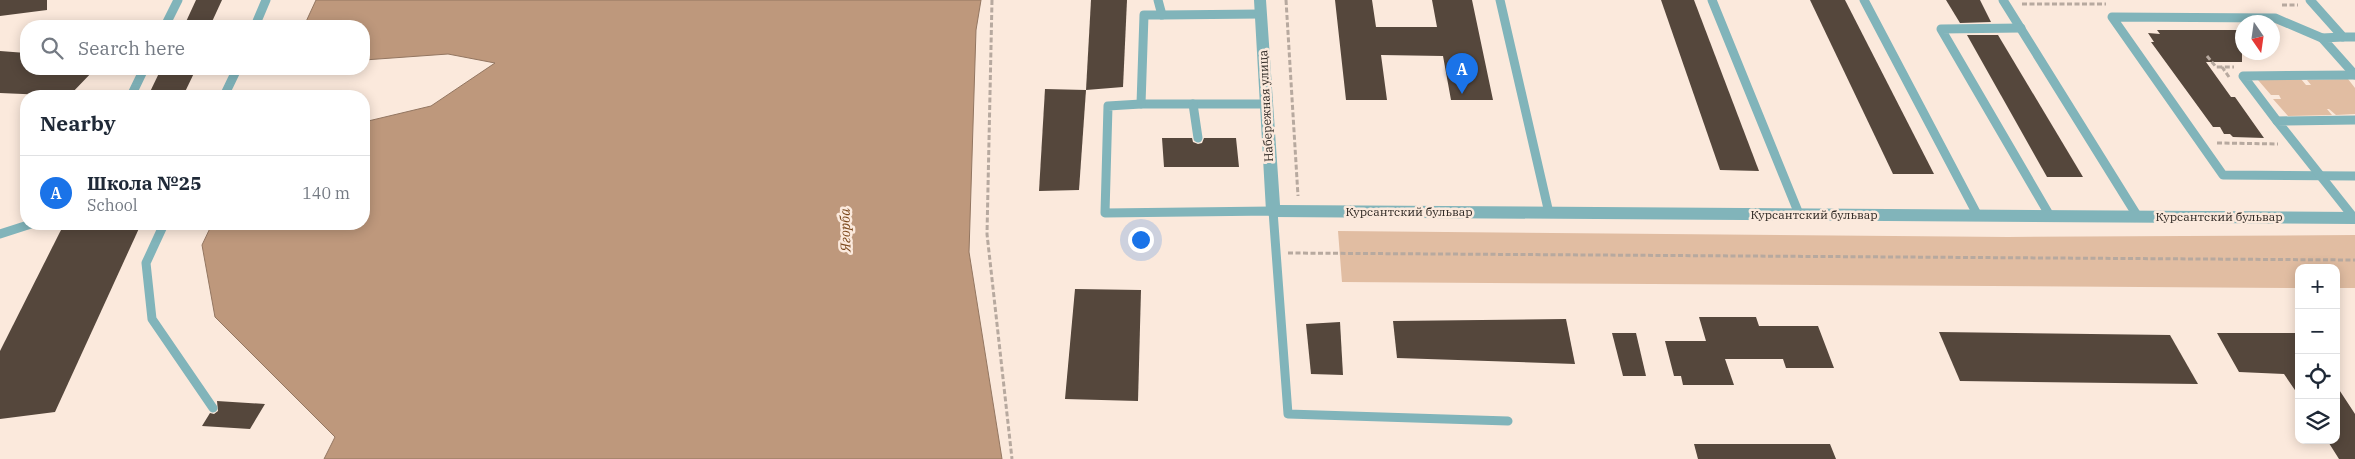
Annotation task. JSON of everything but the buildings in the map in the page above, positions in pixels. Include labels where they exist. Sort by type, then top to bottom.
[{"type":"street","name":"Набережная улица","points":[[1260,7],[1273,211]]},
{"type":"street","name":"Курсантский бульвар","points":[[1273,211],[2355,218]]},
{"type":"lane","points":[[168,20],[178,0]]},
{"type":"lane","points":[[258,20],[266,0]]},
{"type":"lane","points":[[1158,0],[1162,15]]},
{"type":"lane","points":[[1500,0],[1549,213]]},
{"type":"lane","points":[[1712,0],[1799,214]]},
{"type":"lane","points":[[1864,0],[1978,216]]},
{"type":"lane","points":[[2003,0],[2138,217]]},
{"type":"lane","points":[[2310,0],[2343,37]]},
{"type":"lane","points":[[1141,104],[1144,15],[1260,7]]},
{"type":"lane","points":[[2355,176],[2321,176],[2223,175],[2112,16],[2275,18],[2322,38],[2355,75],[2243,76],[2277,121],[2321,176],[2355,218]]},
{"type":"lane","points":[[2021,28],[1941,29],[2050,216]]},
{"type":"lane","points":[[2322,38],[2355,37]]},
{"type":"lane","points":[[134,90],[141,75]]},
{"type":"lane","points":[[227,90],[234,75]]},
{"type":"lane","points":[[1265,104],[1141,104],[1108,106],[1105,213],[1273,211],[1288,414],[1508,421]]},
{"type":"lane","points":[[1193,104],[1198,138]]},
{"type":"lane","points":[[2277,121],[2355,120]]},
{"type":"lane","points":[[0,234],[20,228]]},
{"type":"lane","points":[[161,230],[146,263],[152,319],[213,408]]},
{"type":"path","points":[[992,0],[987,234],[1012,459]]},
{"type":"path","points":[[1286,0],[1298,198]]},
{"type":"path","points":[[2207,56],[2216,68],[2238,67]]},
{"type":"path","points":[[2222,68],[2233,82]]},
{"type":"path","points":[[2215,143],[2280,144],[2274,136]]},
{"type":"path","points":[[1275,253],[2355,260]]},
{"type":"shaded area","points":[[2301,79],[2306,85],[2311,85],[2307,80],[2348,79],[2355,88],[2355,114],[2336,115],[2327,109],[2332,115],[2288,116],[2273,99],[2281,99],[2279,95],[2271,95],[2258,80]]},
{"type":"shaded area","points":[[1338,231],[2008,237],[2355,235],[2355,288],[2340,288],[2340,264],[2295,264],[2295,288],[1342,282]]},
{"type":"water","name":"Ягорба","points":[[316,0],[981,0],[976,30],[969,252],[1002,459],[324,459],[335,437],[215,317],[202,245],[209,230],[370,230],[370,121],[431,106],[495,63],[448,54],[370,60],[370,20],[307,20]]},
{"type":"place","name":"Школа №25","points":[[1462,94]]}]
